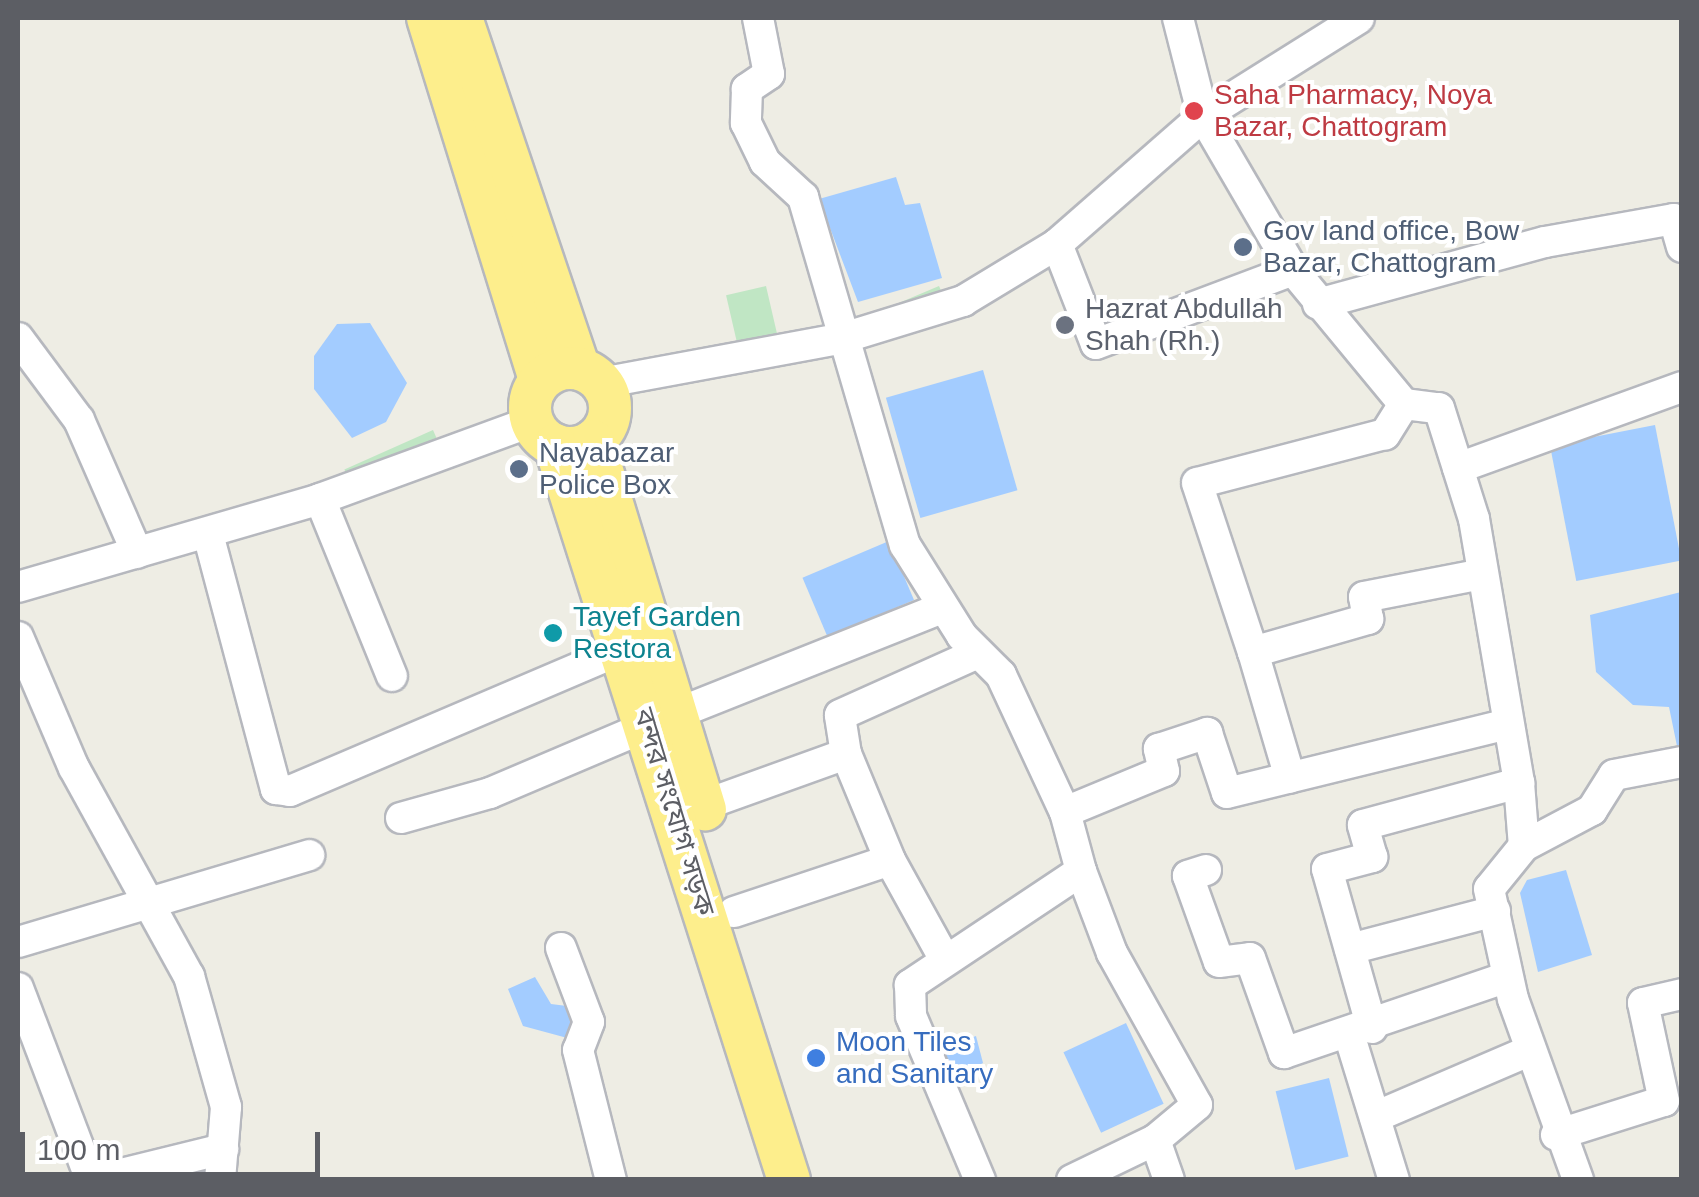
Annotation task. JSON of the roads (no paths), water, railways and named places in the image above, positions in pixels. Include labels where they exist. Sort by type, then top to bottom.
[{"type":"highway","points":[[428,18],[573,377],[608,420],[560,436]]},
{"type":"highway","points":[[461,18],[573,377],[560,436]]},
{"type":"highway","name":"বন্দর সংযোগ সড়ক","points":[[560,436],[621,650],[663,719],[704,804],[734,912],[764,1053],[812,1180]]},
{"type":"highway","name":"বন্দর সংযোগ সড়ক","points":[[560,436],[663,719],[789,1180]]},
{"type":"street","points":[[758,18],[769,74],[746,89],[746,122],[765,162],[802,197],[904,545],[942,608],[1000,675],[1065,812],[1081,871],[1112,953],[1197,1105],[1154,1140],[1072,1180]]},
{"type":"street","points":[[1178,18],[1203,116],[1293,270],[1404,404],[1438,408],[1458,468],[1482,574],[1503,724],[1519,783],[1524,846]]},
{"type":"street","points":[[573,377],[843,338],[963,302],[1058,244],[1203,116],[1359,18]]},
{"type":"street","points":[[1318,304],[1545,242],[1679,228]]},
{"type":"street","points":[[1058,244],[1096,344],[1293,270]]},
{"type":"street","points":[[18,338],[80,420],[137,553]]},
{"type":"street","points":[[1458,468],[1682,387]]},
{"type":"street","points":[[1290,778],[1254,652],[1198,482],[1385,434],[1404,404]]},
{"type":"street","points":[[18,588],[320,499],[560,436]]},
{"type":"street","points":[[320,499],[392,676]]},
{"type":"street","points":[[208,534],[276,789],[290,791],[621,650]]},
{"type":"street","points":[[1254,652],[1368,619],[1364,597],[1482,574]]},
{"type":"street","points":[[402,818],[490,792],[942,608]]},
{"type":"street","points":[[18,636],[148,902],[189,976],[226,1107],[221,1164],[94,1180],[18,988]]},
{"type":"street","points":[[944,958],[890,860],[846,754],[840,714],[978,653]]},
{"type":"street","points":[[1065,812],[1164,771],[1159,749],[1206,733],[1227,794],[1503,724]]},
{"type":"street","points":[[704,804],[846,754]]},
{"type":"street","points":[[1578,1180],[1556,1135],[1529,1050],[1507,977],[1489,889],[1524,846],[1592,810],[1614,776],[1682,762]]},
{"type":"street","points":[[1394,1180],[1375,1117],[1350,949],[1327,869],[1372,857],[1363,826],[1519,783]]},
{"type":"street","points":[[18,942],[309,855]]},
{"type":"street","points":[[734,912],[890,860]]},
{"type":"street","points":[[1206,870],[1188,876],[1219,962],[1250,958],[1284,1053],[1406,1018],[1404,1006],[1507,977]]},
{"type":"street","points":[[980,1180],[911,1016],[910,985],[944,958],[1071,886],[1081,871]]},
{"type":"street","points":[[1350,949],[1495,911]]},
{"type":"street","points":[[561,948],[590,1022],[578,1050],[611,1180]]},
{"type":"street","points":[[1556,1135],[1664,1101],[1644,1003],[1682,994]]},
{"type":"street","points":[[1375,1117],[1529,1050]]},
{"type":"street","points":[[1154,1140],[1169,1180]]},
{"type":"water","points":[[896,177],[905,205],[920,203],[942,278],[858,302],[819,199]]},
{"type":"water","points":[[370,323],[407,383],[386,422],[352,438],[314,389],[314,356],[337,324]]},
{"type":"water","points":[[983,370],[1017,490],[920,518],[886,398]]},
{"type":"water","points":[[1655,425],[1681,560],[1576,581],[1550,445]]},
{"type":"water","points":[[889,541],[914,600],[827,637],[802,578]]},
{"type":"water","points":[[1681,592],[1678,751],[1669,707],[1633,705],[1596,672],[1590,615]]},
{"type":"water","points":[[1566,870],[1592,955],[1538,972],[1520,893],[1527,880]]},
{"type":"water","points":[[535,977],[551,1004],[575,1007],[571,1039],[523,1026],[508,989]]},
{"type":"water","points":[[1126,1023],[1164,1104],[1101,1133],[1063,1052]]},
{"type":"water","points":[[976,1036],[983,1063],[951,1080],[936,1050]]},
{"type":"water","points":[[1329,1078],[1349,1157],[1295,1170],[1276,1091]]},
{"type":"place","name":"Saha Pharmacy, Noya Bazar, Chattogram","points":[[1194,111]]},
{"type":"place","name":"Gov land office, Bow Bazar, Chattogram","points":[[1243,247]]},
{"type":"place","name":"Hazrat Abdullah Shah (Rh.)","points":[[1065,325]]},
{"type":"place","name":"Nayabazar Police Box","points":[[519,469]]},
{"type":"place","name":"Tayef Garden Restora","points":[[553,633]]},
{"type":"place","name":"Moon Tiles and Sanitary","points":[[816,1058]]}]
